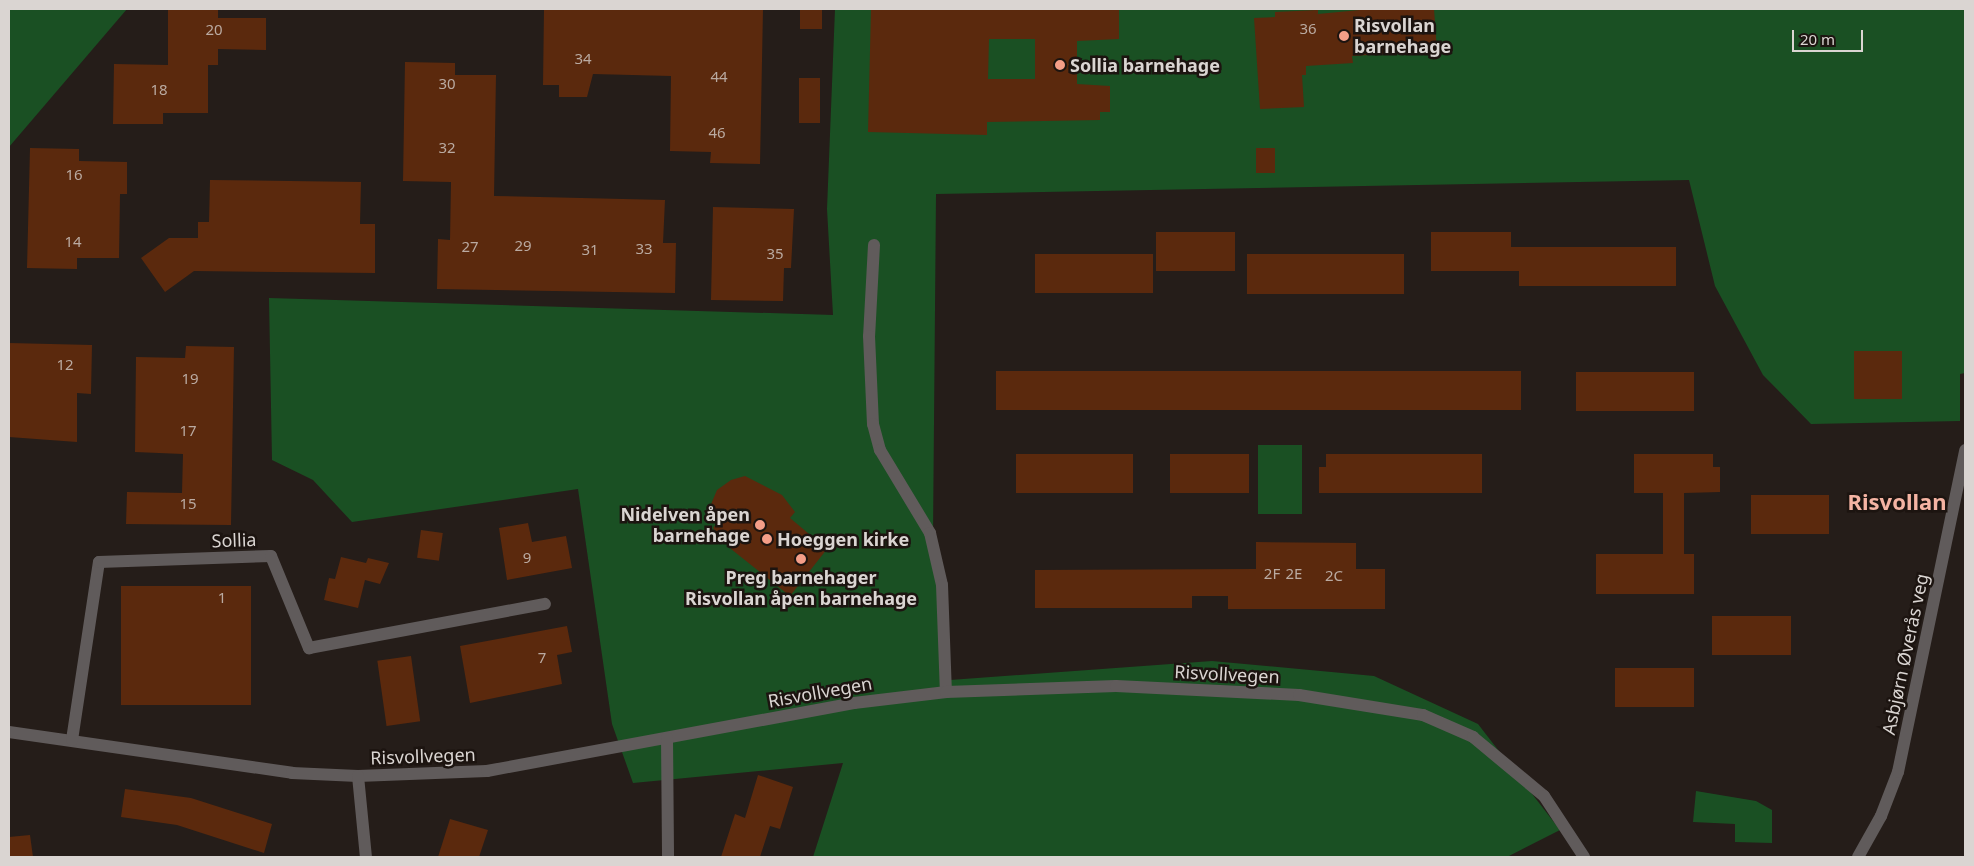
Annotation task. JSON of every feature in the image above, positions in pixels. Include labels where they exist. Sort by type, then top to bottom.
[{"type":"street","points":[[874,245],[869,336],[873,424],[880,450],[930,532],[942,585],[946,692]]},
{"type":"street","name":"Asbjørn Øverås veg","points":[[1858,857],[1881,816],[1898,772],[1965,450]]},
{"type":"street","name":"Sollia","points":[[72,740],[99,562],[272,556],[309,648],[545,604]]},
{"type":"street","name":"Risvollvegen","points":[[9,732],[292,773],[358,776],[487,771],[854,703],[946,692],[1076,686],[1198,689],[1299,695],[1423,715],[1473,737],[1544,796],[1584,857]]},
{"type":"street","points":[[667,738],[668,857]]},
{"type":"street","points":[[358,776],[366,857]]},
{"type":"green space","points":[[9,9],[127,9],[9,147]]},
{"type":"green space","points":[[835,9],[1965,9],[1965,373],[1960,374],[1960,421],[1811,424],[1763,375],[1715,286],[1689,180],[936,194],[933,537],[950,680],[1212,661],[1374,676],[1478,724],[1560,830],[1507,857],[813,857],[843,763],[633,783],[612,724],[578,489],[352,522],[313,480],[272,460],[269,298],[833,315],[827,209]]},
{"type":"green space","points":[[1258,445],[1302,445],[1302,514],[1258,514]]},
{"type":"green space","points":[[1696,791],[1756,801],[1772,810],[1772,843],[1735,842],[1735,824],[1693,822]]},
{"type":"building","points":[[168,9],[218,9],[218,18],[266,18],[266,50],[218,49],[218,65],[208,65],[208,113],[163,113],[163,124],[113,124],[114,64],[168,65]]},
{"type":"building","points":[[544,9],[763,9],[760,164],[710,163],[711,152],[670,151],[671,76],[593,74],[587,97],[559,97],[559,85],[543,85]]},
{"type":"building","points":[[800,9],[822,9],[822,29],[800,29]]},
{"type":"building","points":[[871,9],[1119,9],[1119,39],[1077,41],[1077,84],[1110,86],[1110,112],[1100,112],[1100,120],[987,122],[987,135],[868,132]],"holes":[[[989,39],[1035,39],[1035,79],[988,79]]]},
{"type":"building","points":[[1370,9],[1434,9],[1437,51],[1352,56],[1353,63],[1306,66],[1306,75],[1302,75],[1304,107],[1260,109],[1254,18],[1275,17],[1275,12],[1318,10],[1318,14]]},
{"type":"building","points":[[405,62],[455,63],[455,75],[496,75],[494,196],[665,200],[663,243],[676,243],[675,293],[437,289],[438,239],[450,240],[451,182],[403,181]]},
{"type":"building","points":[[799,78],[820,78],[820,123],[799,123]]},
{"type":"building","points":[[30,148],[79,149],[79,161],[127,162],[127,194],[120,194],[119,258],[77,258],[77,269],[27,268]]},
{"type":"building","points":[[1256,148],[1275,148],[1275,173],[1256,173]]},
{"type":"building","points":[[210,180],[361,182],[360,224],[375,224],[375,273],[194,271],[165,292],[141,258],[169,238],[198,238],[198,222],[209,222]]},
{"type":"building","points":[[713,207],[794,209],[791,268],[784,268],[783,301],[711,300]]},
{"type":"building","points":[[1156,232],[1235,232],[1235,271],[1156,271]]},
{"type":"building","points":[[1431,232],[1511,232],[1511,247],[1676,247],[1676,286],[1519,286],[1519,271],[1431,271]]},
{"type":"building","points":[[1035,254],[1153,254],[1153,293],[1035,293]]},
{"type":"building","points":[[1247,254],[1404,254],[1404,294],[1247,294]]},
{"type":"building","points":[[9,343],[92,345],[91,394],[77,393],[77,442],[9,437]]},
{"type":"building","points":[[186,346],[234,347],[231,525],[126,524],[127,492],[182,493],[183,454],[135,452],[136,357],[185,358]]},
{"type":"building","points":[[1854,351],[1902,351],[1902,399],[1854,399]]},
{"type":"building","points":[[996,371],[1521,371],[1521,410],[996,410]]},
{"type":"building","points":[[1576,372],[1694,372],[1694,411],[1576,411]]},
{"type":"building","points":[[1016,454],[1133,454],[1133,493],[1016,493]]},
{"type":"building","points":[[1170,454],[1249,454],[1249,493],[1170,493]]},
{"type":"building","points":[[1326,454],[1482,454],[1482,493],[1319,493],[1319,467],[1326,467]]},
{"type":"building","points":[[1634,454],[1713,454],[1713,467],[1720,467],[1720,492],[1684,493],[1684,554],[1694,554],[1694,594],[1596,594],[1596,554],[1663,554],[1663,493],[1634,493]]},
{"type":"building","name":"Hoeggen kirke","points":[[745,476],[782,495],[795,512],[790,518],[827,549],[790,596],[731,549],[713,528],[718,522],[709,516],[709,509],[717,490],[731,480]]},
{"type":"building","points":[[1751,495],[1829,495],[1829,534],[1751,534]]},
{"type":"building","points":[[528,523],[532,542],[566,536],[572,568],[507,580],[499,528]]},
{"type":"building","points":[[421,530],[443,533],[439,561],[417,558]]},
{"type":"building","points":[[1256,542],[1356,543],[1356,569],[1385,569],[1385,609],[1228,609],[1228,596],[1192,596],[1192,608],[1035,608],[1035,570],[1256,569]]},
{"type":"building","points":[[341,557],[366,563],[368,558],[389,563],[380,584],[365,580],[358,608],[324,600],[329,578],[335,579]]},
{"type":"building","points":[[121,586],[251,586],[251,705],[121,705]]},
{"type":"building","points":[[1712,616],[1791,616],[1791,655],[1712,655]]},
{"type":"building","points":[[567,626],[572,652],[557,655],[562,684],[470,703],[460,646]]},
{"type":"building","points":[[411,656],[420,721],[387,726],[377,661]]},
{"type":"building","points":[[1615,668],[1694,668],[1694,707],[1615,707]]},
{"type":"building","points":[[758,775],[793,787],[780,829],[770,826],[760,857],[721,857],[735,814],[745,818]]},
{"type":"building","points":[[125,789],[191,798],[272,824],[264,853],[177,825],[121,817]]},
{"type":"building","points":[[450,819],[488,830],[479,857],[438,857]]},
{"type":"building","points":[[30,835],[33,857],[9,857],[9,837]]},
{"type":"place","name":"Risvollan barnehage","points":[[1344,36]]},
{"type":"place","name":"Sollia barnehage","points":[[1060,65]]},
{"type":"place","name":"Nidelven åpen barnehage","points":[[760,525]]},
{"type":"place","name":"Hoeggen kirke","points":[[767,539]]},
{"type":"place","name":"Preg barnehager Risvollan åpen barnehage","points":[[801,559]]},
{"type":"district","name":"Risvollan","points":[[1897,502]]}]
